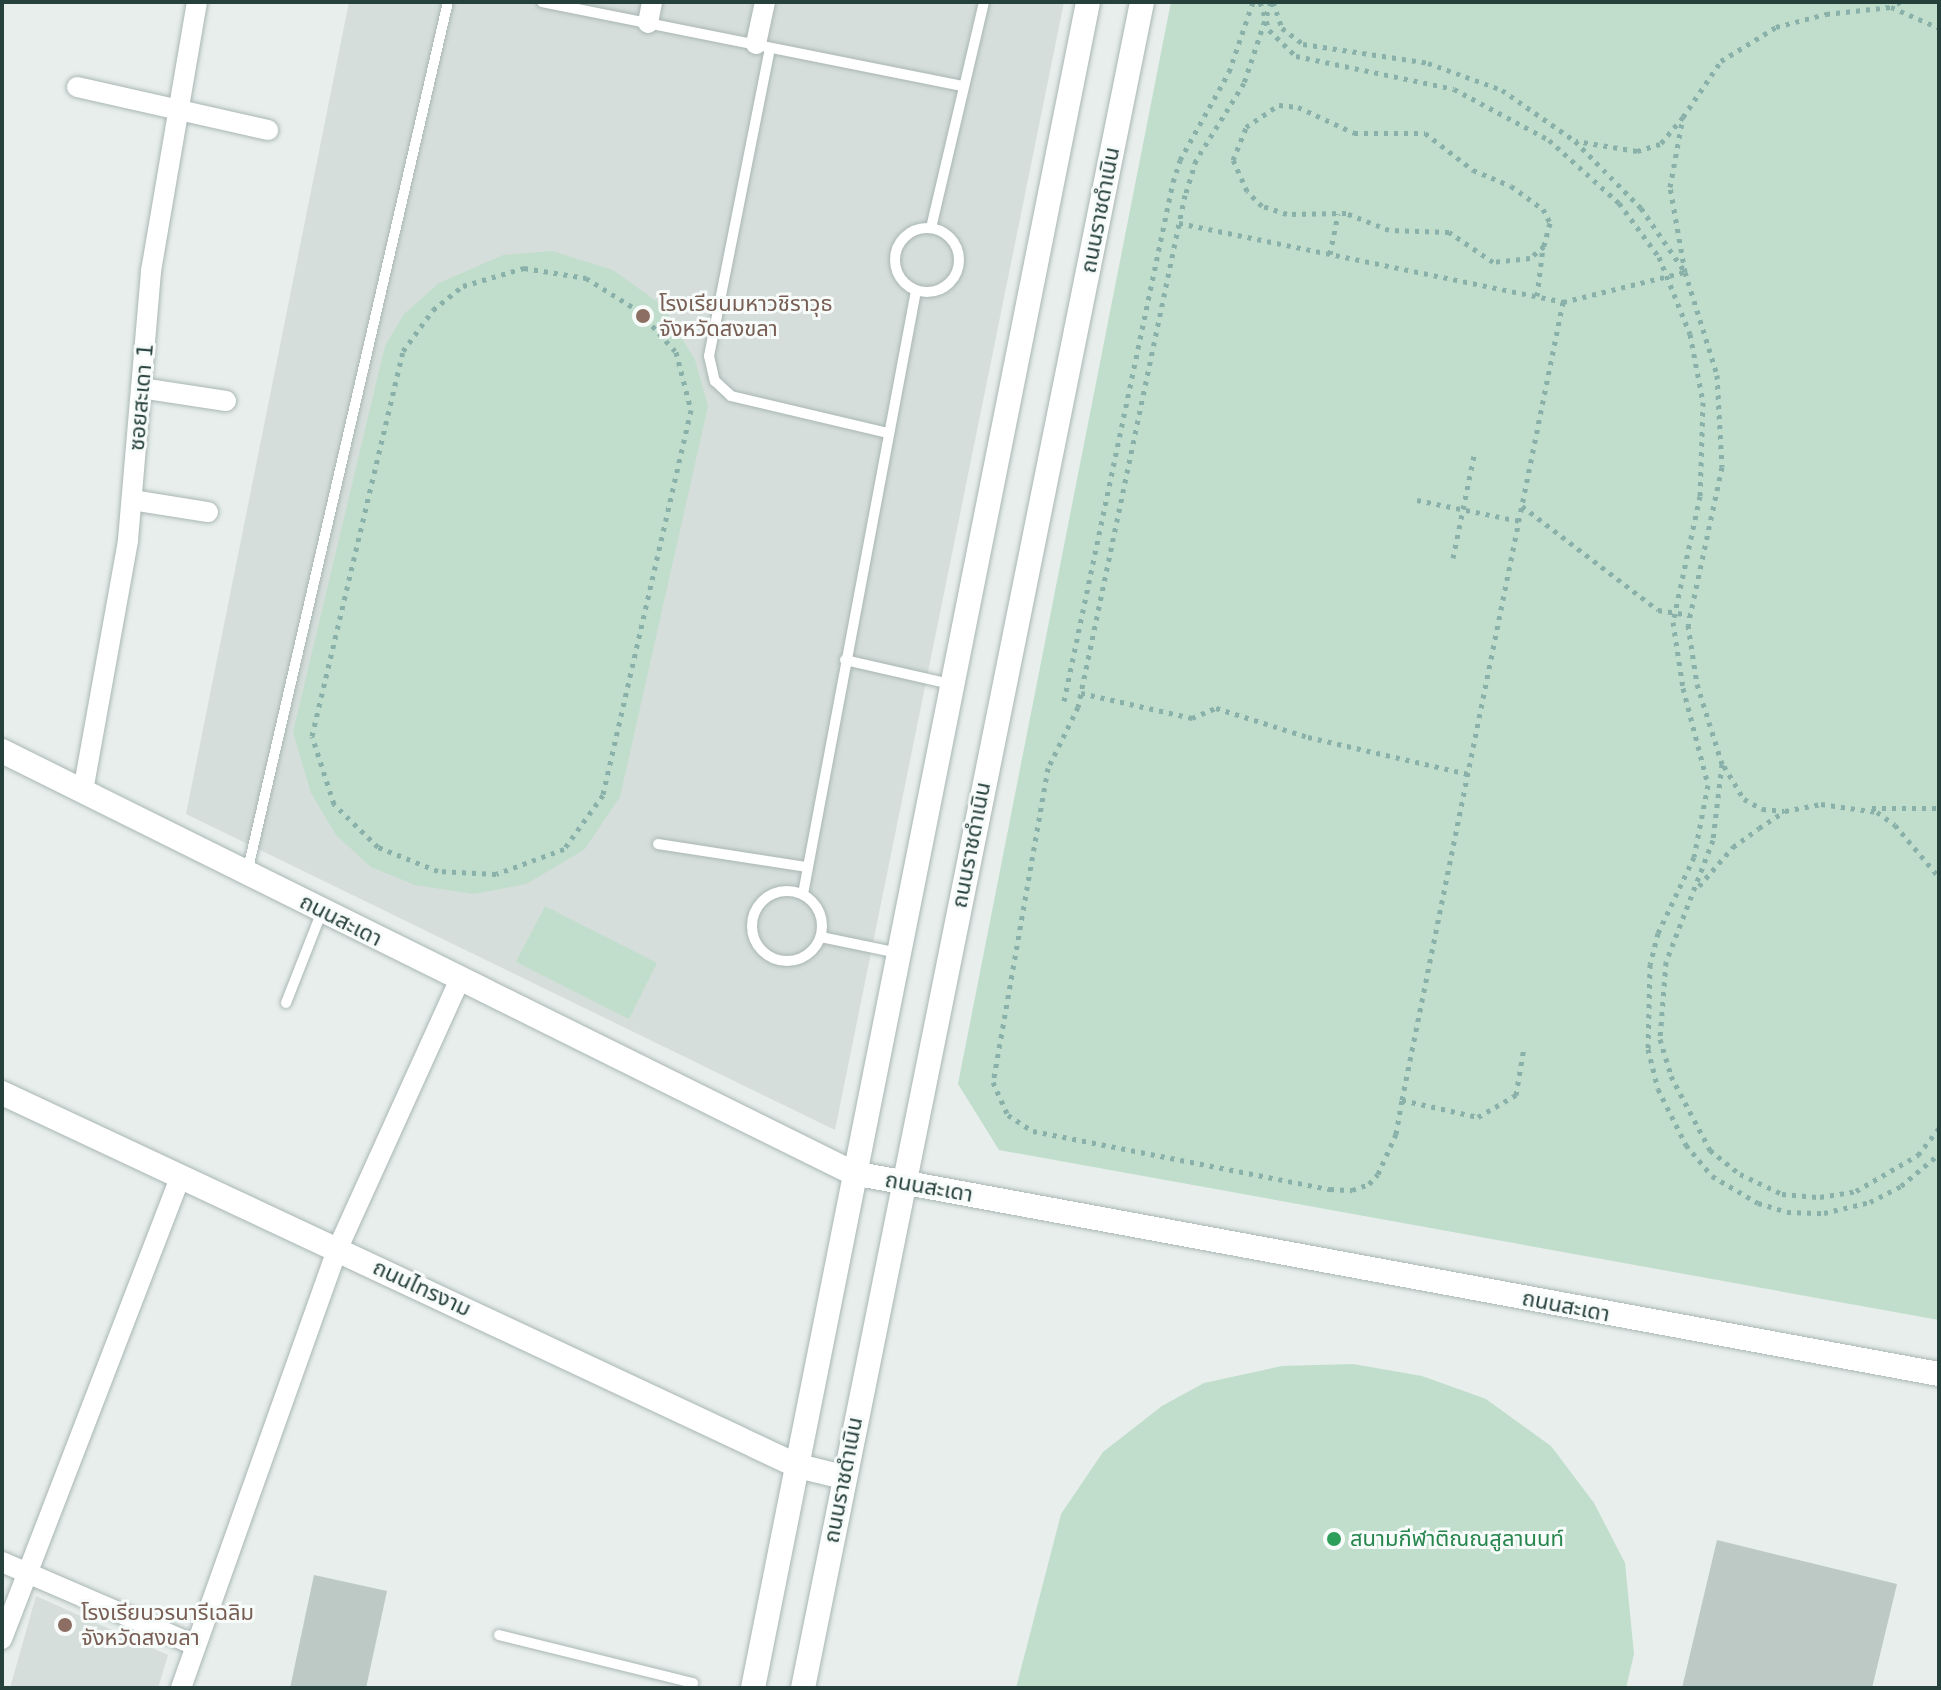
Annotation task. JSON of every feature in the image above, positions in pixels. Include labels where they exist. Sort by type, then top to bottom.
[{"type":"street","name":"ซอยสะเดา 1","points":[[83,791],[132,500],[151,271],[197,2]]},
{"type":"street","points":[[648,23],[652,2]]},
{"type":"street","points":[[763,46],[765,2]]},
{"type":"street","points":[[753,1688],[1088,2]]},
{"type":"street","name":"ถนนราชดำเนิน","points":[[803,1688],[1142,2]]},
{"type":"street","points":[[77,87],[268,130]]},
{"type":"street","points":[[141,388],[226,401]]},
{"type":"street","points":[[132,500],[208,512]]},
{"type":"street","name":"ถนนสะเดา","points":[[4,757],[83,791],[853,1173],[1939,1374]]},
{"type":"street","points":[[181,1688],[338,1248],[460,979]]},
{"type":"street","name":"ถนนไทรงาม","points":[[2,1093],[798,1466],[843,1477]]},
{"type":"street","points":[[2,1639],[181,1176]]},
{"type":"street","points":[[2,1562],[195,1645]]},
{"type":"lane","points":[[247,873],[448,2]]},
{"type":"lane","points":[[542,2],[964,86]]},
{"type":"lane","points":[[931,228],[984,2]]},
{"type":"lane","points":[[763,46],[709,356],[715,381],[731,396],[887,433]]},
{"type":"lane","points":[[931,228],[951,238],[958,249],[958,271],[943,289],[916,291],[899,276],[895,254],[909,232],[931,228]]},
{"type":"lane","points":[[803,894],[916,291]]},
{"type":"lane","points":[[845,660],[951,684]]},
{"type":"lane","points":[[658,844],[807,867]]},
{"type":"lane","points":[[779,892],[803,894],[820,914],[821,937],[804,956],[793,960],[775,958],[757,943],[752,931],[757,907],[779,892]]},
{"type":"lane","points":[[286,1003],[322,911]]},
{"type":"lane","points":[[821,937],[898,953]]},
{"type":"lane","points":[[499,1635],[693,1683]]},
{"type":"path","points":[[1064,701],[1173,182],[1180,160],[1229,72],[1253,2]]},
{"type":"path","points":[[1260,2],[1269,30],[1296,56],[1454,89],[1486,102],[1549,140],[1619,203],[1659,257],[1690,334],[1703,402],[1700,496],[1673,622],[1708,785],[1694,857],[1658,933],[1650,964],[1648,1049],[1658,1089],[1686,1145],[1712,1176],[1749,1198],[1787,1212],[1824,1213],[1870,1202],[1901,1186],[1939,1154]]},
{"type":"path","points":[[1272,2],[1282,28],[1303,44],[1466,74],[1502,90],[1575,141],[1641,208],[1685,272]]},
{"type":"path","points":[[1272,2],[1244,83],[1196,160],[1179,223],[1081,693],[1048,768],[993,1082],[1008,1115],[1020,1127],[1050,1136],[1352,1190],[1369,1184],[1388,1157],[1563,302]]},
{"type":"path","points":[[1575,141],[1637,151],[1660,144],[1683,117],[1721,61],[1776,27],[1826,14],[1891,7],[1900,2]]},
{"type":"path","points":[[1891,7],[1939,28]]},
{"type":"path","points":[[1537,297],[1550,223],[1543,209],[1511,186],[1473,170],[1425,133],[1354,133],[1298,107],[1279,105],[1246,127],[1233,160],[1247,191],[1262,206],[1287,214],[1338,214],[1389,230],[1449,232],[1493,262],[1530,258],[1544,246]]},
{"type":"path","points":[[1683,117],[1670,187],[1685,272],[1717,375],[1722,467],[1690,615],[1697,684],[1722,764],[1744,799],[1762,809],[1785,811],[1821,804],[1939,808]]},
{"type":"path","points":[[1330,254],[1338,214]]},
{"type":"path","points":[[1179,223],[1563,302],[1685,272]]},
{"type":"path","points":[[524,268],[586,278],[639,311],[676,352],[691,410],[603,795],[564,849],[496,874],[438,871],[378,847],[334,804],[312,736],[403,351],[433,310],[463,286],[524,268]]},
{"type":"path","points":[[1453,558],[1474,456]]},
{"type":"path","points":[[1417,500],[1519,521]]},
{"type":"path","points":[[1522,506],[1658,610],[1690,615]]},
{"type":"path","points":[[1081,693],[1192,718],[1216,708],[1308,737],[1468,774]]},
{"type":"path","points":[[1722,764],[1713,840],[1666,962],[1660,1039],[1671,1076],[1710,1150],[1740,1174],[1782,1194],[1820,1197],[1856,1191],[1889,1176],[1918,1155],[1939,1128]]},
{"type":"path","points":[[1855,806],[1895,825],[1939,877]]},
{"type":"path","points":[[1697,888],[1733,847],[1785,811]]},
{"type":"path","points":[[1402,1100],[1478,1117],[1516,1095],[1524,1047]]},
{"type":"shaded area","name":"โรงเรียนมหาวชิราวุธ จังหวัดสงขลา","points":[[349,2],[1064,2],[835,1130],[186,814]]},
{"type":"shaded area","name":"โรงเรียนวรนารีเฉลิม จังหวัดสงขลา","points":[[36,1596],[168,1655],[158,1688],[10,1688]]},
{"type":"green space","points":[[1171,2],[1939,2],[1939,1320],[999,1150],[958,1084]]},
{"type":"green space","points":[[552,251],[613,270],[663,306],[695,360],[708,406],[620,797],[584,850],[526,884],[474,894],[415,885],[371,867],[336,835],[311,793],[293,732],[385,346],[404,314],[439,283],[503,255]]},
{"type":"green space","points":[[545,906],[657,963],[629,1019],[516,962]]},
{"type":"green space","name":"สนามกีฬาติณณสูลานนท์","points":[[1353,1364],[1422,1376],[1486,1399],[1551,1446],[1594,1503],[1625,1563],[1634,1654],[1626,1688],[1016,1688],[1061,1514],[1103,1452],[1162,1406],[1204,1383],[1282,1366]]},
{"type":"building","points":[[1717,1540],[1897,1584],[1872,1688],[1682,1688]]},
{"type":"building","points":[[314,1575],[387,1591],[366,1688],[290,1688]]},
{"type":"place","name":"โรงเรียนมหาวชิราวุธ จังหวัดสงขลา","points":[[643,316]]},
{"type":"place","name":"สนามกีฬาติณณสูลานนท์","points":[[1334,1539]]},
{"type":"place","name":"โรงเรียนวรนารีเฉลิม จังหวัดสงขลา","points":[[65,1625]]}]
